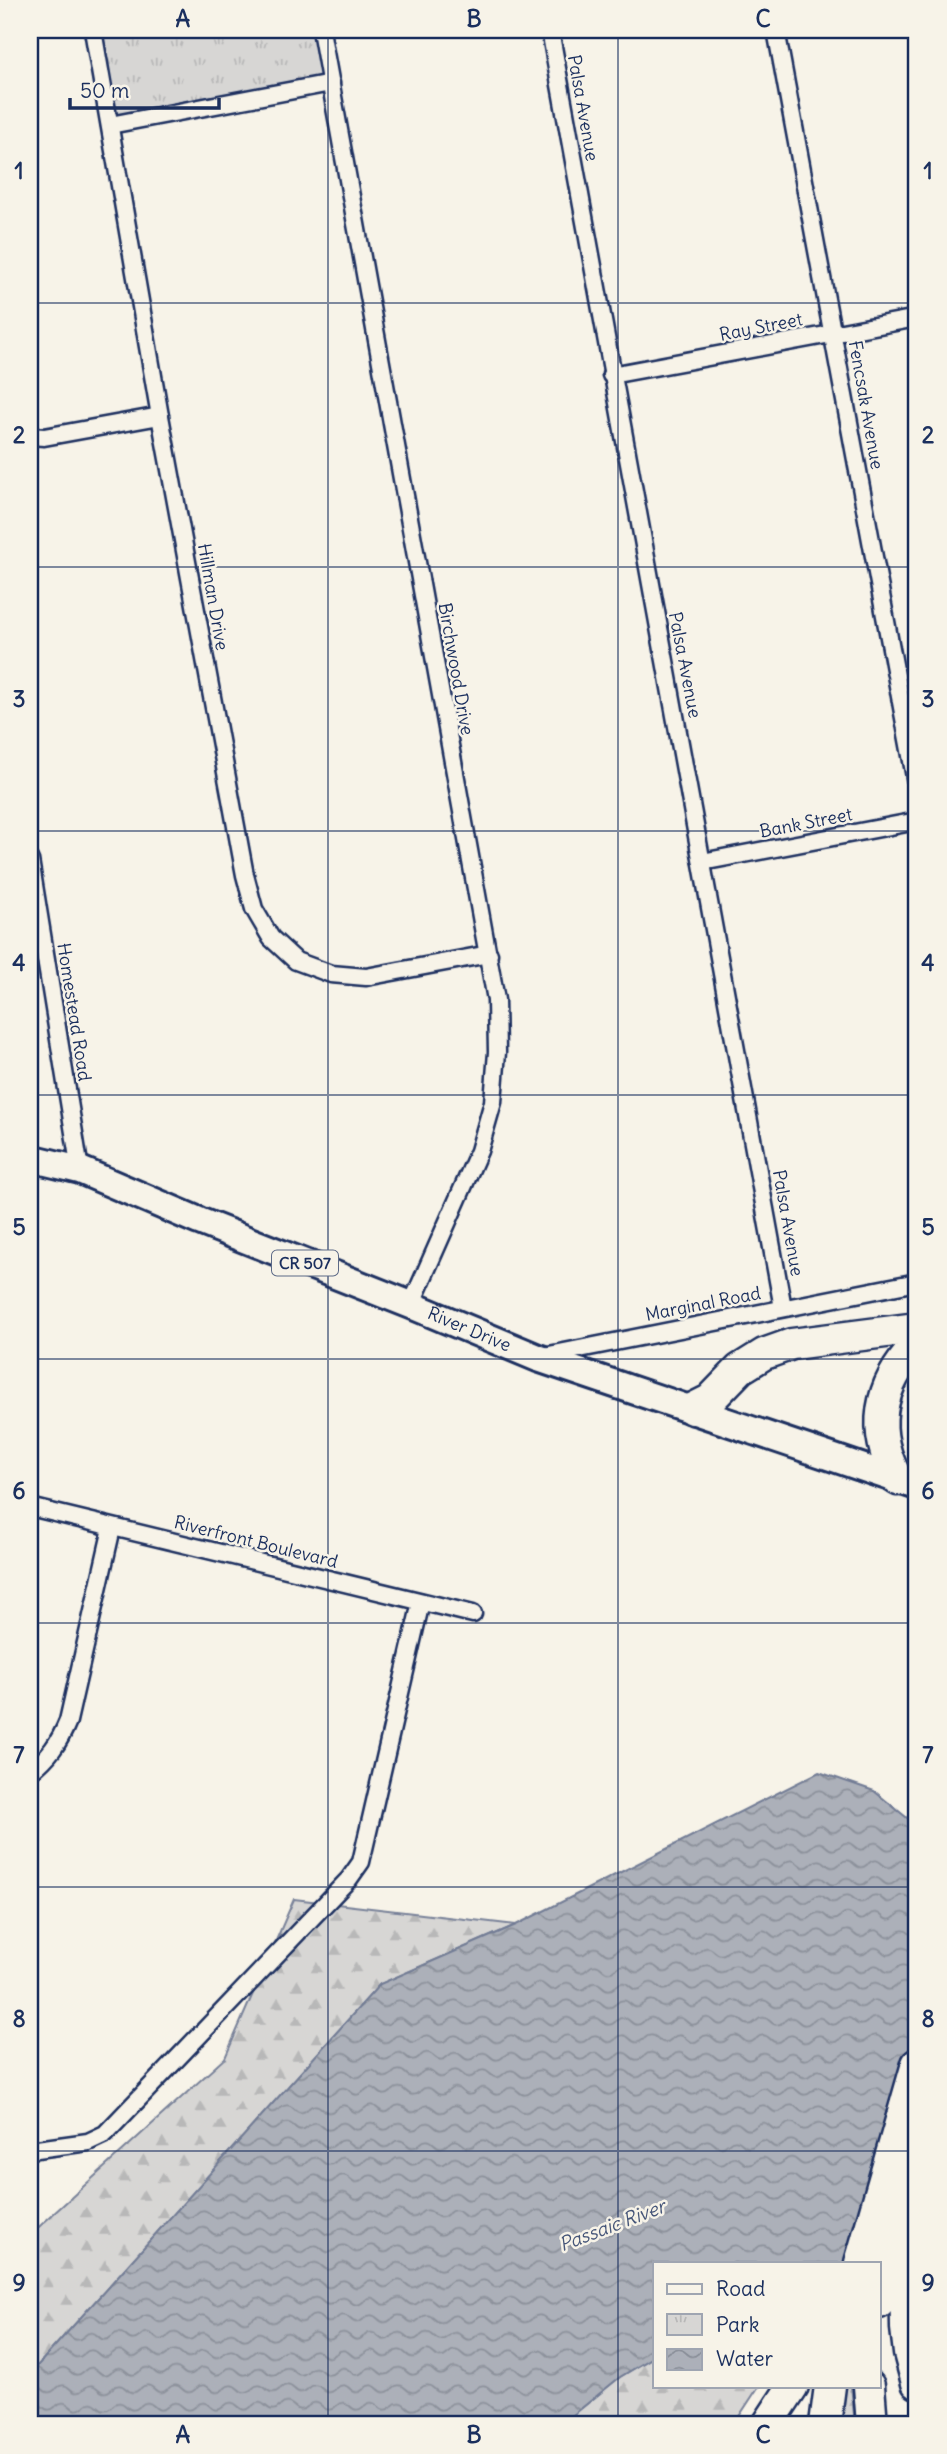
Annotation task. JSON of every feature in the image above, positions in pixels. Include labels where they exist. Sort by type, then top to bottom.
[{"type":"highway","points":[[692,1409],[710,1400],[740,1369],[764,1354],[792,1344],[917,1328]]},
{"type":"highway","points":[[908,1483],[886,1460],[881,1421],[883,1403],[894,1373],[917,1345]]},
{"type":"highway","points":[[861,2258],[917,2064]]},
{"type":"highway","points":[[880,2299],[917,2159]]},
{"type":"highway","points":[[896,2233],[905,2264],[906,2328],[916,2380]]},
{"type":"highway","points":[[768,2424],[792,2388]]},
{"type":"highway","points":[[825,2424],[830,2388]]},
{"type":"highway","points":[[869,2388],[872,2424]]},
{"type":"main road","name":"River Drive","points":[[30,1158],[80,1171],[538,1358],[908,1483]]},
{"type":"street","name":"Hillman Drive","points":[[93,30],[160,416],[245,875],[254,909],[271,938],[296,961],[331,974],[366,977],[489,954]]},
{"type":"street","name":"Birchwood Drive","points":[[321,30],[496,1000],[497,1039],[493,1102],[479,1151],[411,1304]]},
{"type":"street","name":"Palsa Avenue","points":[[550,30],[783,1308]]},
{"type":"street","name":"Fencsak Avenue","points":[[776,30],[917,788]]},
{"type":"street","points":[[110,125],[331,83]]},
{"type":"street","name":"Ray Street","points":[[611,375],[917,318]]},
{"type":"street","points":[[30,436],[44,437],[160,416]]},
{"type":"street","name":"Bank Street","points":[[702,862],[917,821]]},
{"type":"street","name":"Homestead Road","points":[[30,860],[80,1171]]},
{"type":"street","name":"Marginal Road","points":[[538,1358],[917,1282]]},
{"type":"street","name":"Riverfront Boulevard","points":[[30,1507],[473,1614]]},
{"type":"street","points":[[30,1772],[55,1748],[68,1721],[112,1528]]},
{"type":"street","points":[[30,2150],[88,2142],[105,2134],[349,1879],[361,1862],[421,1602]]},
{"type":"green space","points":[[93,30],[321,30],[331,83],[110,125]]},
{"type":"green space","points":[[294,1899],[516,1925],[380,1984],[30,2374],[30,2235],[225,2058]]},
{"type":"green space","points":[[653,2357],[653,2388],[758,2388],[734,2424],[562,2424],[620,2377]]},
{"type":"green space","points":[[844,2388],[851,2388],[855,2424],[839,2424]]},
{"type":"water","name":"Passaic River","points":[[819,1772],[874,1791],[917,1826],[917,2280],[880,2262],[653,2262],[653,2357],[620,2377],[562,2424],[30,2424],[30,2374],[380,1984],[516,1925]]}]
